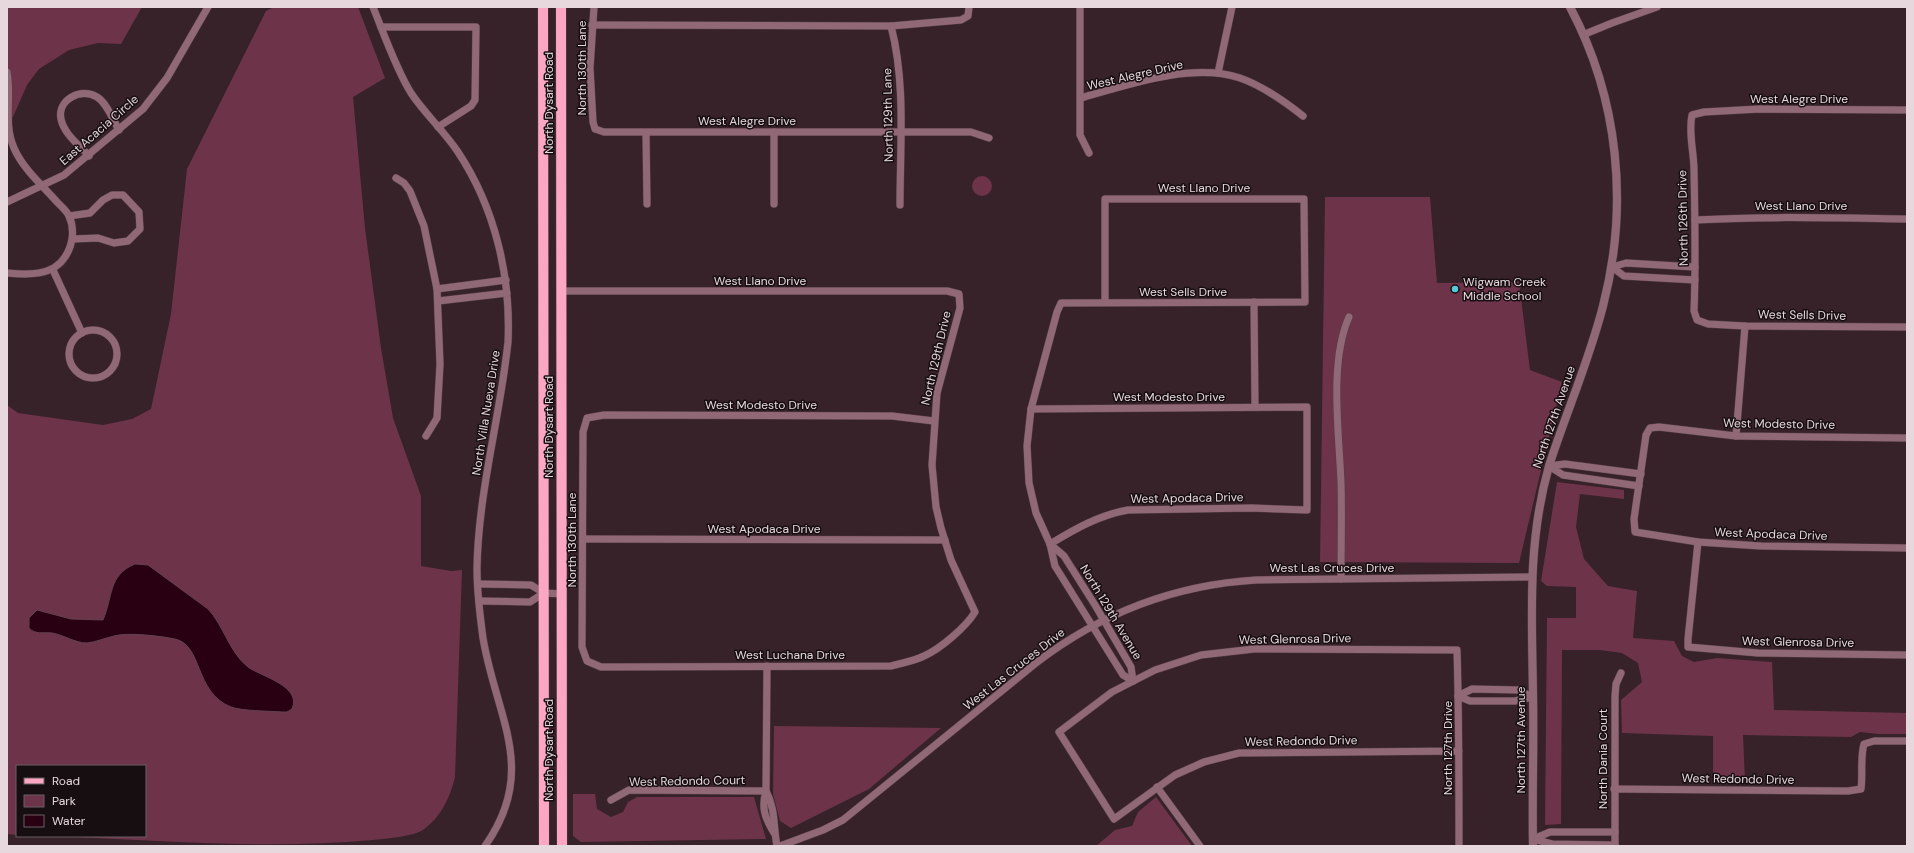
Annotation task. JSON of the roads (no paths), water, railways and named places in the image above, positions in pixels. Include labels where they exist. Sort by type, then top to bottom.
[{"type":"main road","name":"North Dysart Road","points":[[543,7],[544,846]]},
{"type":"main road","name":"North Dysart Road","points":[[561,7],[562,846]]},
{"type":"street","name":"East Acacia Circle","points":[[7,202],[64,175],[89,156],[143,109],[167,78],[208,7]]},
{"type":"street","name":"North Villa Nueva Drive","points":[[373,7],[410,91],[458,153],[478,189],[498,242],[506,280],[508,342],[481,517],[478,552],[478,584],[488,664],[508,732],[512,762],[511,779],[505,807],[499,823],[484,846]]},
{"type":"street","name":"North 130th Lane","points":[[594,7],[590,68],[593,122],[595,129]]},
{"type":"street","points":[[592,25],[891,26],[961,20],[968,16],[969,7]]},
{"type":"street","points":[[1080,7],[1080,135],[1089,153]]},
{"type":"street","points":[[1218,73],[1232,7]]},
{"type":"street","name":"North 127th Avenue","points":[[1533,842],[1531,577],[1537,516],[1549,466],[1594,339],[1603,308],[1612,267],[1618,208],[1616,158],[1608,107],[1599,74],[1585,34],[1570,7]]},
{"type":"street","points":[[1585,34],[1657,7]]},
{"type":"street","name":"North 129th Lane","points":[[891,26],[897,48],[900,76],[900,205]]},
{"type":"street","points":[[382,27],[476,27],[475,100],[471,106],[438,127]]},
{"type":"street","points":[[7,72],[9,91],[8,120],[11,139],[16,153],[26,168],[69,216],[73,239],[70,249],[63,260],[53,270],[39,273],[7,273]]},
{"type":"street","name":"West Alegre Drive","points":[[1080,98],[1173,76],[1193,73],[1218,73],[1239,78],[1256,85],[1287,104],[1302,116]]},
{"type":"street","points":[[89,156],[68,134],[61,119],[65,101],[75,95],[88,94],[97,97],[108,110],[119,130]]},
{"type":"street","name":"West Alegre Drive","points":[[1692,115],[1704,112],[1759,110],[1907,110]]},
{"type":"street","name":"North 126th Drive","points":[[1692,115],[1690,124],[1694,152],[1694,311],[1697,320]]},
{"type":"street","name":"West Alegre Drive","points":[[595,129],[604,132],[646,133],[971,132],[989,138]]},
{"type":"street","points":[[774,132],[774,204]]},
{"type":"street","points":[[646,133],[647,204]]},
{"type":"street","points":[[396,178],[404,183],[410,191],[424,226],[437,289],[440,364],[437,418],[426,436]]},
{"type":"street","points":[[69,216],[90,213],[103,200],[112,195],[123,195],[139,212],[140,229],[128,241],[114,243],[98,238],[73,239]]},
{"type":"street","name":"West Llano Drive","points":[[1105,303],[1105,199],[1304,199],[1305,302]]},
{"type":"street","name":"West Llano Drive","points":[[1695,220],[1741,217],[1907,219]]},
{"type":"street","points":[[1612,267],[1626,263],[1695,267]]},
{"type":"street","points":[[1612,267],[1624,276],[1695,280]]},
{"type":"street","points":[[53,270],[82,333]]},
{"type":"street","points":[[437,289],[506,280]]},
{"type":"street","name":"West Llano Drive","points":[[562,290],[947,291],[958,294]]},
{"type":"street","points":[[438,301],[507,293]]},
{"type":"street","name":"North 129th Drive","points":[[958,294],[960,308],[937,393],[932,465],[936,507],[945,540],[951,560],[974,612]]},
{"type":"street","points":[[1254,302],[1254,407]]},
{"type":"street","name":"West Sells Drive","points":[[1061,303],[1305,302]]},
{"type":"street","name":"North 129th Avenue","points":[[1061,303],[1057,312],[1031,409],[1026,446],[1029,483],[1036,513],[1050,544],[1055,566],[1123,675],[1133,681]]},
{"type":"street","points":[[1341,579],[1341,482],[1338,448],[1338,356],[1343,329],[1349,317]]},
{"type":"street","name":"West Sells Drive","points":[[1697,320],[1708,324],[1745,326],[1907,327]]},
{"type":"street","points":[[1736,436],[1745,326]]},
{"type":"street","points":[[97,331],[110,338],[115,344],[117,359],[109,372],[103,376],[95,378],[87,377],[74,368],[69,353],[73,342],[82,333],[97,331]]},
{"type":"street","name":"West Modesto Drive","points":[[1031,409],[1306,407],[1307,510]]},
{"type":"street","name":"West Modesto Drive","points":[[587,418],[604,415],[884,416],[934,421]]},
{"type":"street","name":"North 130th Lane","points":[[587,418],[583,432],[584,539],[582,647],[587,661]]},
{"type":"street","name":"West Modesto Drive","points":[[1641,474],[1646,435],[1650,428],[1659,427],[1736,436],[1907,438]]},
{"type":"street","points":[[1565,464],[1641,474],[1639,486],[1563,475],[1549,466],[1565,464]]},
{"type":"street","name":"West Apodaca Drive","points":[[1639,486],[1634,520],[1635,532],[1698,542],[1761,546],[1907,548]]},
{"type":"street","name":"West Apodaca Drive","points":[[1050,544],[1089,522],[1115,512],[1128,510],[1252,508],[1307,510]]},
{"type":"street","name":"West Apodaca Drive","points":[[584,539],[945,540]]},
{"type":"street","name":"West Glenrosa Drive","points":[[1698,542],[1688,647],[1758,653],[1907,655]]},
{"type":"street","name":"North 129th Avenue","points":[[1050,544],[1064,556],[1104,620],[1131,667],[1133,681]]},
{"type":"street","name":"West Las Cruces Drive","points":[[780,846],[823,830],[843,820],[1036,664],[1069,640],[1118,613],[1164,595],[1230,581],[1531,577]]},
{"type":"street","points":[[478,584],[531,585],[544,593],[562,594]]},
{"type":"street","points":[[479,601],[530,602],[544,593]]},
{"type":"street","name":"West Luchana Drive","points":[[587,661],[601,667],[891,666],[924,656],[954,635],[969,620],[974,612]]},
{"type":"street","name":"West Glenrosa Drive","points":[[1114,819],[1059,732],[1112,692],[1155,670],[1201,655],[1254,649],[1457,650]]},
{"type":"street","name":"North 127th Drive","points":[[1457,650],[1459,846]]},
{"type":"street","points":[[768,666],[766,791],[762,802],[768,823],[774,833]]},
{"type":"street","name":"North Dania Court","points":[[1614,845],[1614,696],[1616,684],[1621,672]]},
{"type":"street","points":[[1458,696],[1472,689],[1518,690],[1533,697]]},
{"type":"street","points":[[1458,696],[1470,701],[1515,701],[1533,697]]},
{"type":"street","name":"West Redondo Drive","points":[[1614,789],[1841,791],[1861,789],[1863,778],[1861,752],[1864,744],[1874,741],[1907,742]]},
{"type":"street","name":"West Redondo Drive","points":[[1114,819],[1157,786],[1175,775],[1204,762],[1239,753],[1459,751]]},
{"type":"street","points":[[1157,786],[1200,846]]},
{"type":"street","name":"West Redondo Court","points":[[611,800],[629,790],[766,791]]},
{"type":"street","points":[[766,791],[773,808],[775,819],[774,833],[777,846]]},
{"type":"street","points":[[764,810],[773,808]]},
{"type":"street","points":[[1533,842],[1550,832],[1614,832]]},
{"type":"street","points":[[1533,842],[1552,844],[1614,845]]},
{"type":"water","points":[[135,564],[148,565],[208,609],[214,616],[231,647],[241,661],[254,671],[286,688],[294,701],[292,709],[287,712],[256,711],[231,707],[219,700],[204,680],[190,650],[184,643],[175,639],[127,634],[87,643],[78,642],[52,633],[34,632],[29,628],[29,618],[37,610],[71,619],[103,620],[116,580],[120,574]]},
{"type":"place","name":"Wigwam Creek Middle School","points":[[1455,289]]}]
